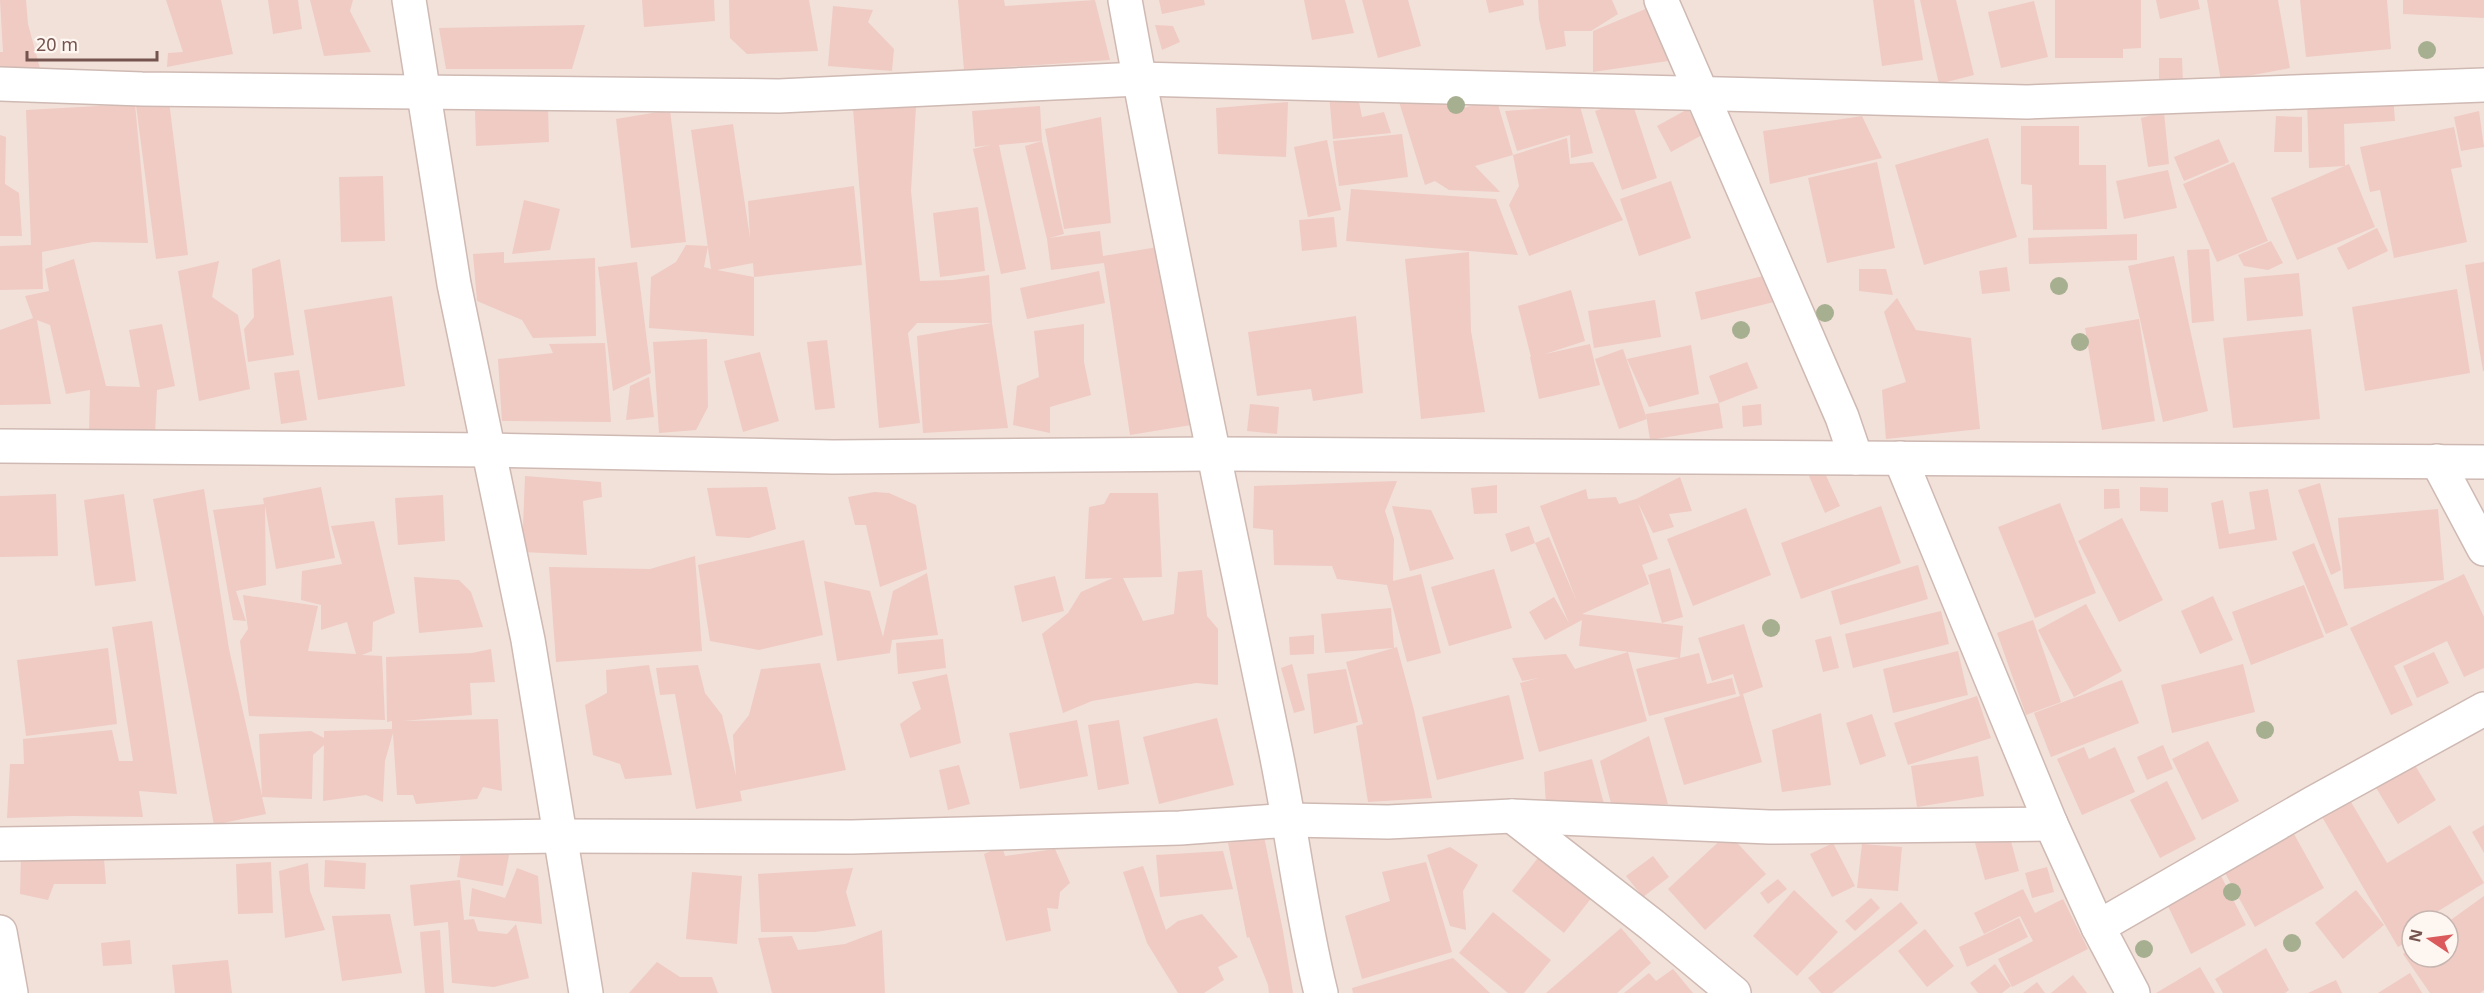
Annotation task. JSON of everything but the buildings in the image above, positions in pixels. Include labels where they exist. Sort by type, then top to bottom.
[{"type":"street","points":[[409,0],[454,284],[528,640],[586,993]]},
{"type":"street","points":[[1125,0],[1213,454],[1290,820],[1307,938],[1321,993]]},
{"type":"street","points":[[1661,0],[1842,417],[1856,458]]},
{"type":"street","points":[[0,84],[142,89],[779,96],[1139,79],[2027,102],[2484,85]]},
{"type":"street","points":[[0,446],[489,450],[832,457],[1213,454],[2484,462]]},
{"type":"street","points":[[1900,458],[2051,824],[2098,927],[2133,993]]},
{"type":"street","points":[[2437,461],[2484,549]]},
{"type":"street","points":[[2098,927],[2313,803],[2484,709]]},
{"type":"street","points":[[0,844],[559,836],[852,837],[1180,828],[1290,820],[1388,822],[1512,816],[1769,827],[2051,824]]},
{"type":"street","points":[[1512,816],[1652,925],[1734,993]]},
{"type":"street","points":[[0,932],[11,993]]},
{"type":"shaded area","points":[[0,0],[2484,0],[2484,993],[0,993]]}]
